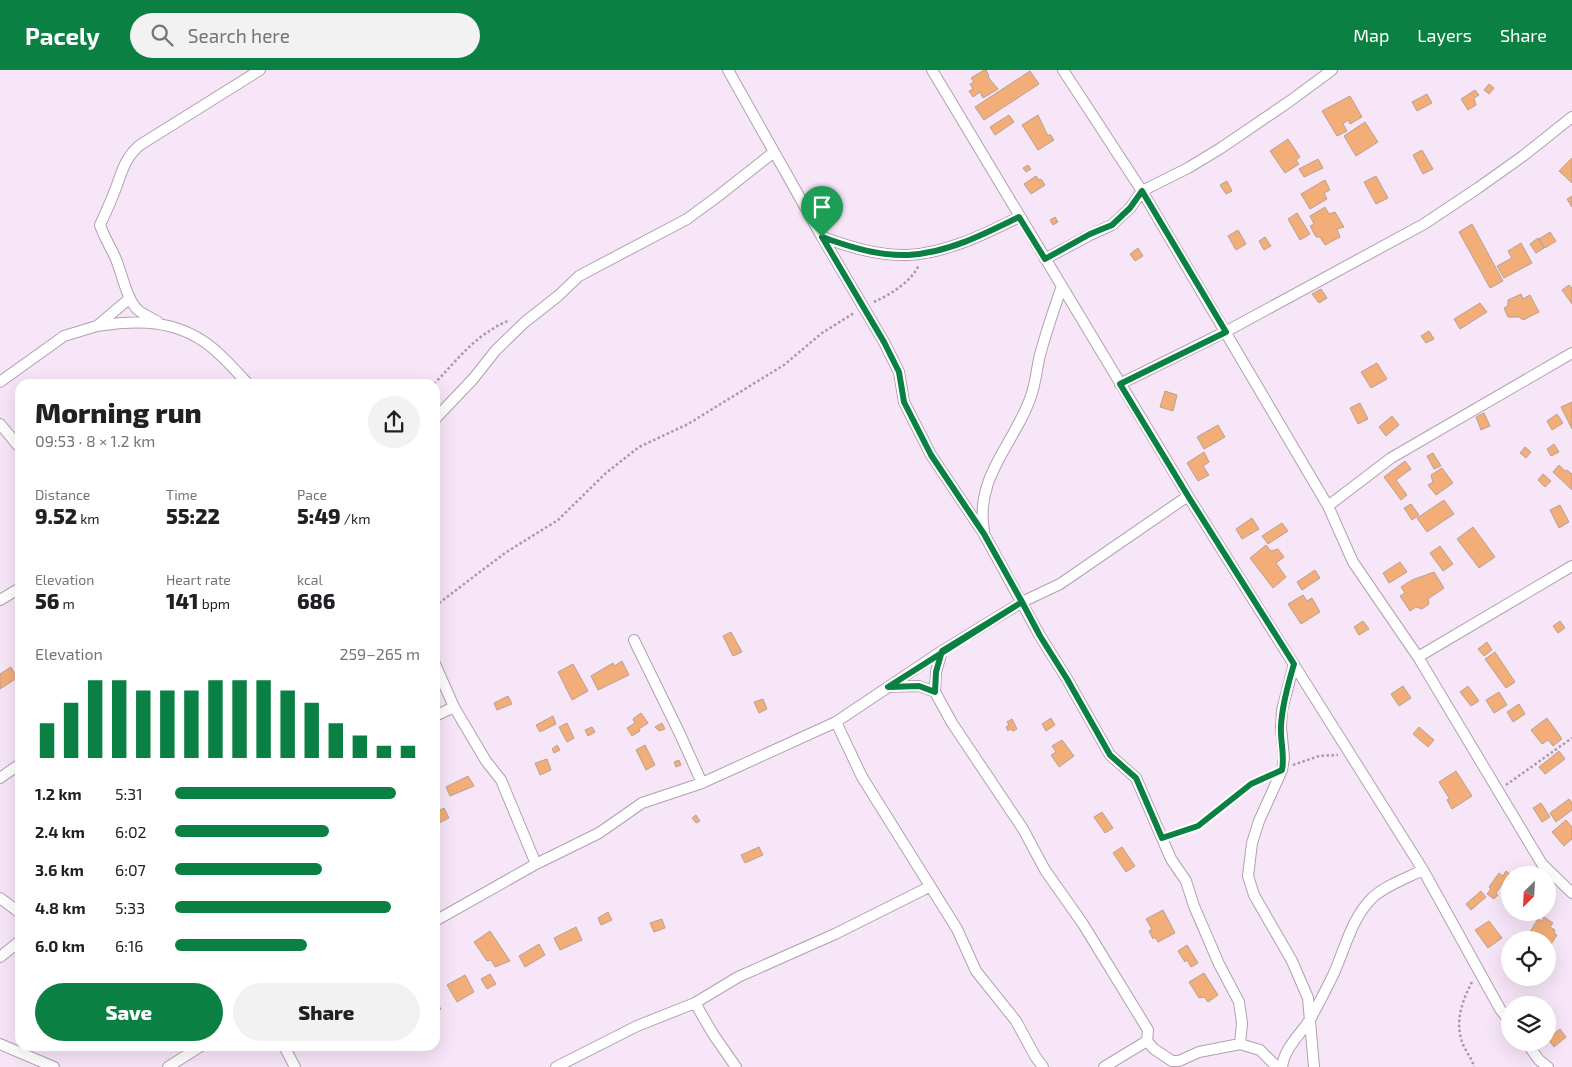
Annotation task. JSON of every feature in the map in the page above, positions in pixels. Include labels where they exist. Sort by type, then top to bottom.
[{"type":"street","points":[[243,379],[210,346],[188,333],[158,322],[138,310],[130,298],[123,275],[114,254],[104,238],[100,225],[130,153],[191,112],[260,70]]},
{"type":"street","points":[[728,70],[822,237],[884,342],[899,372],[904,402],[931,455],[984,534],[1040,636],[1110,755],[1136,778],[1172,859],[1186,881],[1194,906],[1219,964],[1239,1002],[1242,1023],[1240,1044]]},
{"type":"street","points":[[932,70],[1188,496],[1423,870],[1501,1009]]},
{"type":"street","points":[[1063,70],[1142,191],[1226,332],[1328,506],[1353,562],[1418,656],[1542,864],[1572,893]]},
{"type":"street","points":[[1045,259],[1090,234],[1112,225],[1130,208],[1142,191],[1188,168],[1221,148],[1332,70]]},
{"type":"street","points":[[1120,384],[1226,332],[1424,224],[1523,156],[1572,117]]},
{"type":"street","points":[[440,414],[473,379],[496,350],[525,322],[558,296],[579,276],[686,219],[774,152]]},
{"type":"street","points":[[822,237],[858,249],[908,255],[948,248],[993,230],[1019,217]]},
{"type":"street","points":[[984,534],[981,515],[984,497],[994,467],[1032,394],[1040,356],[1062,286]]},
{"type":"street","points":[[97,326],[130,298]]},
{"type":"street","points":[[0,382],[64,336],[97,326],[130,321],[158,322]]},
{"type":"street","points":[[1328,506],[1391,458],[1572,353]]},
{"type":"street","points":[[0,424],[15,442]]},
{"type":"street","points":[[440,918],[536,864],[599,833],[642,802],[702,783],[836,722],[942,651],[1022,602],[1060,584],[1188,496]]},
{"type":"street","points":[[1418,656],[1572,566]]},
{"type":"street","points":[[0,600],[15,591]]},
{"type":"street","points":[[634,640],[702,783]]},
{"type":"street","points":[[942,651],[936,672],[935,692],[952,723],[1023,829],[1045,870],[1117,977],[1148,1030],[1146,1041],[1104,1067]]},
{"type":"street","points":[[1294,664],[1282,710],[1281,727],[1284,758],[1282,770],[1259,821],[1252,843],[1248,876],[1254,896],[1298,974],[1308,998],[1314,1067]]},
{"type":"street","points":[[440,676],[454,708],[486,761],[501,780],[536,864]]},
{"type":"street","points":[[888,687],[919,686],[935,692]]},
{"type":"street","points":[[440,714],[454,708]]},
{"type":"street","points":[[836,722],[862,778],[957,929],[976,971],[1016,1021],[1043,1067]]},
{"type":"street","points":[[0,778],[15,768]]},
{"type":"street","points":[[1282,1067],[1289,1048],[1310,1019],[1333,974],[1349,935],[1372,899],[1378,893],[1423,870]]},
{"type":"street","points":[[556,1067],[636,1026],[695,1003],[738,977],[835,934],[930,886]]},
{"type":"street","points":[[0,898],[15,909]]},
{"type":"street","points":[[0,957],[15,945]]},
{"type":"street","points":[[695,1003],[713,1034],[736,1067]]},
{"type":"street","points":[[1146,1041],[1174,1064],[1199,1052],[1240,1044],[1260,1050],[1277,1067]]},
{"type":"street","points":[[0,1044],[15,1050]]},
{"type":"street","points":[[16,1051],[54,1067]]},
{"type":"street","points":[[168,1067],[194,1051]]},
{"type":"street","points":[[287,1051],[295,1067]]},
{"type":"street","points":[[1532,1051],[1539,1060],[1548,1067]]},
{"type":"path","points":[[440,602],[505,554],[558,520],[606,473],[638,447],[688,424],[784,365],[822,333],[890,294],[918,269],[924,252]]},
{"type":"path","points":[[438,379],[468,346],[498,325],[513,318]]},
{"type":"path","points":[[1498,790],[1572,738]]},
{"type":"path","points":[[1162,838],[1198,826],[1251,784],[1295,764],[1319,756],[1350,753]]},
{"type":"path","points":[[1474,1067],[1462,1042],[1458,1023],[1464,997],[1478,969]]},
{"type":"building","points":[[986,70],[988,77],[998,89],[983,98],[980,92],[973,97],[969,91],[973,89],[970,84],[974,82],[971,78]]},
{"type":"building","points":[[1030,71],[1039,84],[984,120],[975,107]]},
{"type":"building","points":[[1489,84],[1494,88],[1489,94],[1484,90]]},
{"type":"building","points":[[1475,90],[1479,95],[1474,98],[1476,105],[1468,110],[1461,99]]},
{"type":"building","points":[[1427,94],[1432,103],[1417,111],[1412,102]]},
{"type":"building","points":[[1350,96],[1362,117],[1350,124],[1348,120],[1343,124],[1347,131],[1337,136],[1322,111]]},
{"type":"building","points":[[1009,115],[1014,122],[995,135],[990,127]]},
{"type":"building","points":[[1038,115],[1048,136],[1050,134],[1054,140],[1038,150],[1022,125]]},
{"type":"building","points":[[1365,122],[1378,142],[1356,156],[1344,136]]},
{"type":"building","points":[[1288,139],[1300,157],[1296,160],[1299,164],[1285,173],[1270,151]]},
{"type":"building","points":[[1422,150],[1433,169],[1423,174],[1413,155]]},
{"type":"building","points":[[1572,158],[1572,183],[1559,171]]},
{"type":"building","points":[[1318,159],[1323,168],[1304,177],[1299,169]]},
{"type":"building","points":[[1028,165],[1031,169],[1026,172],[1023,168]]},
{"type":"building","points":[[1036,176],[1045,185],[1031,194],[1024,184]]},
{"type":"building","points":[[1376,176],[1388,198],[1376,204],[1364,182]]},
{"type":"building","points":[[1325,180],[1330,190],[1324,193],[1327,199],[1310,209],[1301,194]]},
{"type":"building","points":[[1227,181],[1232,191],[1226,194],[1220,185]]},
{"type":"building","points":[[1572,196],[1572,207],[1567,199]]},
{"type":"building","points":[[1325,207],[1329,214],[1335,212],[1344,227],[1337,229],[1340,237],[1325,245],[1320,237],[1316,237],[1310,226],[1314,224],[1310,216]]},
{"type":"building","points":[[1297,213],[1310,234],[1300,240],[1288,219]]},
{"type":"building","points":[[1055,217],[1058,222],[1053,225],[1050,220]]},
{"type":"building","points":[[1472,224],[1503,281],[1490,288],[1459,232]]},
{"type":"building","points":[[1238,230],[1246,244],[1236,250],[1228,236]]},
{"type":"building","points":[[1550,232],[1556,241],[1545,248],[1539,239]]},
{"type":"building","points":[[1265,237],[1271,246],[1264,250],[1259,241]]},
{"type":"building","points":[[1538,238],[1544,248],[1536,253],[1530,244]]},
{"type":"building","points":[[1521,243],[1532,263],[1504,278],[1497,266],[1512,258],[1508,251]]},
{"type":"building","points":[[1138,248],[1143,256],[1135,261],[1130,254]]},
{"type":"building","points":[[1569,285],[1572,288],[1572,304],[1562,290]]},
{"type":"building","points":[[1321,289],[1327,298],[1319,303],[1312,294]]},
{"type":"building","points":[[1521,294],[1523,299],[1530,295],[1539,312],[1523,320],[1519,317],[1508,317],[1504,308],[1508,306],[1508,300]]},
{"type":"building","points":[[1480,303],[1487,312],[1460,329],[1454,319]]},
{"type":"building","points":[[1429,331],[1434,339],[1426,343],[1421,336]]},
{"type":"building","points":[[1377,363],[1387,379],[1371,388],[1361,372]]},
{"type":"building","points":[[1165,391],[1177,395],[1173,411],[1160,407]]},
{"type":"building","points":[[1572,402],[1572,429],[1561,407]]},
{"type":"building","points":[[1360,403],[1368,419],[1358,424],[1350,408]]},
{"type":"building","points":[[1484,413],[1490,426],[1481,430],[1476,417]]},
{"type":"building","points":[[1557,414],[1563,423],[1552,430],[1547,421]]},
{"type":"building","points":[[1392,416],[1399,425],[1386,436],[1379,427]]},
{"type":"building","points":[[1218,425],[1225,437],[1204,449],[1197,437]]},
{"type":"building","points":[[1554,444],[1559,452],[1551,456],[1547,449]]},
{"type":"building","points":[[1525,447],[1531,452],[1526,458],[1520,453]]},
{"type":"building","points":[[1204,452],[1209,462],[1203,466],[1209,475],[1198,481],[1187,463]]},
{"type":"building","points":[[1433,453],[1441,466],[1434,469],[1427,456]]},
{"type":"building","points":[[1405,461],[1411,469],[1396,480],[1407,495],[1401,500],[1384,477]]},
{"type":"building","points":[[1559,465],[1565,471],[1567,470],[1572,474],[1572,490],[1553,472]]},
{"type":"building","points":[[1442,468],[1453,483],[1436,495],[1428,485],[1433,482],[1431,475]]},
{"type":"building","points":[[1543,474],[1551,481],[1545,487],[1538,480]]},
{"type":"building","points":[[1444,500],[1454,514],[1427,532],[1417,518]]},
{"type":"building","points":[[1411,504],[1419,515],[1412,520],[1404,508]]},
{"type":"building","points":[[1560,505],[1569,522],[1559,528],[1550,510]]},
{"type":"building","points":[[1252,518],[1259,529],[1242,539],[1236,529]]},
{"type":"building","points":[[1282,523],[1288,531],[1268,544],[1262,536]]},
{"type":"building","points":[[1473,527],[1495,557],[1479,568],[1457,539]]},
{"type":"building","points":[[1266,545],[1271,551],[1278,549],[1284,557],[1276,563],[1286,577],[1273,588],[1250,558]]},
{"type":"building","points":[[1440,546],[1453,564],[1443,571],[1430,553]]},
{"type":"building","points":[[1400,562],[1407,572],[1389,583],[1383,573]]},
{"type":"building","points":[[1315,570],[1320,578],[1302,590],[1297,582]]},
{"type":"building","points":[[1434,572],[1444,588],[1428,599],[1429,604],[1422,609],[1416,607],[1410,611],[1400,596],[1405,593],[1401,587],[1412,580]]},
{"type":"building","points":[[1303,595],[1307,601],[1312,598],[1320,612],[1301,624],[1288,604]]},
{"type":"building","points":[[1363,621],[1369,629],[1359,635],[1354,627]]},
{"type":"building","points":[[1560,621],[1565,628],[1558,633],[1553,626]]},
{"type":"building","points":[[731,632],[742,652],[733,656],[723,636]]},
{"type":"building","points":[[1487,642],[1492,650],[1484,656],[1478,649]]},
{"type":"building","points":[[1495,652],[1515,682],[1506,688],[1485,659]]},
{"type":"building","points":[[622,661],[629,675],[598,690],[591,676],[613,663],[614,666]]},
{"type":"building","points":[[573,664],[588,691],[572,700],[558,672]]},
{"type":"building","points":[[11,667],[15,674],[15,679],[0,689],[0,674]]},
{"type":"building","points":[[1403,686],[1411,698],[1399,706],[1391,694]]},
{"type":"building","points":[[1468,686],[1479,701],[1471,706],[1460,692]]},
{"type":"building","points":[[1499,692],[1507,705],[1494,713],[1486,700]]},
{"type":"building","points":[[508,696],[512,704],[497,710],[494,703]]},
{"type":"building","points":[[763,699],[767,709],[759,713],[754,702]]},
{"type":"building","points":[[1519,704],[1525,714],[1513,722],[1507,712]]},
{"type":"building","points":[[641,713],[648,723],[632,736],[627,728],[635,723],[633,719]]},
{"type":"building","points":[[553,716],[556,724],[540,732],[536,725]]},
{"type":"building","points":[[1051,718],[1055,725],[1046,731],[1042,724]]},
{"type":"building","points":[[1547,718],[1562,739],[1553,746],[1548,740],[1542,744],[1531,730]]},
{"type":"building","points":[[1012,719],[1017,729],[1013,731],[1010,729],[1008,731],[1006,727],[1009,725],[1007,722]]},
{"type":"building","points":[[567,723],[574,738],[567,742],[559,727]]},
{"type":"building","points":[[662,723],[665,729],[659,731],[655,727]]},
{"type":"building","points":[[592,727],[595,732],[588,736],[585,730]]},
{"type":"building","points":[[1419,727],[1434,740],[1428,747],[1413,734]]},
{"type":"building","points":[[1062,740],[1074,756],[1059,767],[1051,755],[1056,752],[1052,746]]},
{"type":"building","points":[[557,745],[560,750],[554,753],[552,749]]},
{"type":"building","points":[[645,745],[655,765],[646,770],[636,750]]},
{"type":"building","points":[[1559,751],[1565,759],[1545,774],[1539,767]]},
{"type":"building","points":[[547,759],[551,770],[540,775],[535,763]]},
{"type":"building","points":[[679,760],[681,765],[676,767],[674,762]]},
{"type":"building","points":[[1456,771],[1472,796],[1452,809],[1447,800],[1449,798],[1439,782]]},
{"type":"building","points":[[468,776],[474,786],[450,796],[446,787]]},
{"type":"building","points":[[1569,799],[1572,803],[1572,810],[1556,822],[1550,813]]},
{"type":"building","points":[[1541,803],[1550,817],[1542,822],[1533,808]]},
{"type":"building","points":[[444,808],[449,818],[440,822],[440,810]]},
{"type":"building","points":[[1102,812],[1113,828],[1105,833],[1094,817]]},
{"type":"building","points":[[696,815],[700,821],[696,823],[692,818]]},
{"type":"building","points":[[1566,820],[1572,827],[1572,839],[1564,846],[1552,832]]},
{"type":"building","points":[[759,847],[763,855],[745,863],[741,855]]},
{"type":"building","points":[[1122,847],[1135,866],[1126,872],[1113,853]]},
{"type":"building","points":[[1499,873],[1501,874],[1501,886],[1496,893],[1498,895],[1494,899],[1487,894],[1491,889],[1489,887]]},
{"type":"building","points":[[1481,891],[1486,897],[1471,910],[1466,904]]},
{"type":"building","points":[[1163,910],[1175,933],[1158,942],[1155,937],[1153,939],[1149,931],[1152,929],[1146,919]]},
{"type":"building","points":[[608,912],[612,920],[601,925],[598,918]]},
{"type":"building","points":[[662,919],[665,928],[654,932],[650,923]]},
{"type":"building","points":[[1489,921],[1501,939],[1488,948],[1475,930]]},
{"type":"building","points":[[1537,921],[1550,921],[1553,923],[1550,927],[1555,930],[1555,931],[1531,931]]},
{"type":"building","points":[[576,927],[582,940],[560,950],[554,938]]},
{"type":"building","points":[[490,931],[510,961],[495,967],[491,960],[487,961],[474,942]]},
{"type":"building","points":[[539,944],[545,955],[525,967],[519,956]]},
{"type":"building","points":[[1187,945],[1198,963],[1191,967],[1187,960],[1185,962],[1178,951]]},
{"type":"building","points":[[1204,973],[1218,995],[1208,1002],[1204,997],[1199,998],[1189,982]]},
{"type":"building","points":[[490,974],[496,984],[487,989],[481,979]]},
{"type":"building","points":[[465,975],[474,992],[457,1002],[447,985]]},
{"type":"building","points":[[1560,1029],[1566,1037],[1556,1045],[1556,1032]]},
{"type":"route","points":[[822,237],[858,249],[908,255],[948,248],[993,230],[1019,217],[1045,259],[1090,234],[1112,225],[1130,208],[1142,191],[1226,332],[1120,384],[1294,664],[1282,710],[1281,727],[1284,758],[1282,770],[1251,784],[1198,826],[1162,838],[1136,778],[1110,755],[1022,602],[986,625],[942,651],[936,672],[935,692],[919,686],[888,687],[942,651],[1022,602],[984,534],[931,455],[904,402],[899,372],[884,342],[822,237]]}]
